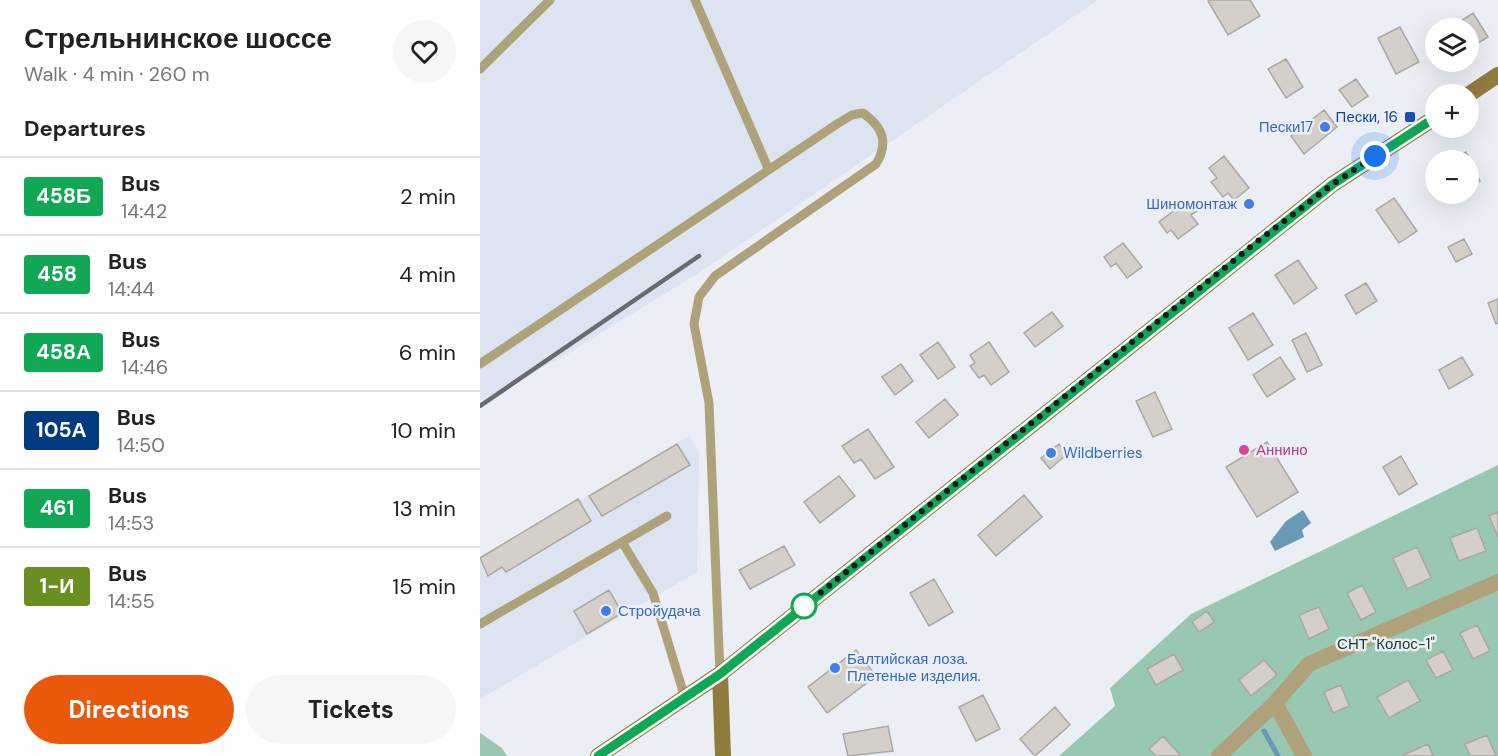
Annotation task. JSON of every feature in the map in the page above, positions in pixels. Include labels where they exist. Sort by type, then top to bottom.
[{"type":"main road","points":[[1479,88],[1498,75]]},
{"type":"main road","points":[[598,756],[720,674],[1258,241],[1333,184],[1425,124]]},
{"type":"main road","points":[[720,674],[723,756]]},
{"type":"street","points":[[1219,756],[1275,703],[1309,664],[1498,582]]},
{"type":"street","points":[[1275,703],[1304,756]]},
{"type":"lane","points":[[480,69],[550,0]]},
{"type":"lane","points":[[695,0],[768,168]]},
{"type":"lane","points":[[480,364],[768,168],[852,115],[863,113],[880,127],[884,139],[882,154],[876,164],[715,276],[699,297],[694,324],[709,403],[720,674]]},
{"type":"lane","points":[[480,624],[667,516]]},
{"type":"lane","points":[[622,542],[653,593],[685,698]]},
{"type":"shaded area","points":[[480,0],[1098,0],[703,270],[564,356],[480,401]]},
{"type":"shaded area","points":[[690,435],[699,454],[697,572],[480,699],[480,560]]},
{"type":"green space","name":"СНТ \"Колос-1\"","points":[[1498,465],[1498,756],[1059,756],[1115,706],[1110,688],[1191,614]]},
{"type":"green space","points":[[480,733],[502,748],[507,756],[480,756]]},
{"type":"water","points":[[1303,510],[1311,523],[1302,530],[1304,537],[1275,551],[1270,542],[1286,521]]},
{"type":"building","points":[[1250,0],[1260,16],[1228,35],[1208,1]]},
{"type":"building","points":[[1473,13],[1476,18],[1465,18]]},
{"type":"building","points":[[1479,23],[1488,37],[1479,42]]},
{"type":"building","points":[[1400,27],[1419,62],[1396,74],[1378,38]]},
{"type":"building","points":[[1286,59],[1303,87],[1286,98],[1268,69]]},
{"type":"building","points":[[1356,79],[1368,96],[1352,107],[1339,90]]},
{"type":"building","points":[[1324,110],[1337,127],[1304,154],[1291,136]]},
{"type":"building","points":[[1224,156],[1249,188],[1234,200],[1228,193],[1223,197],[1211,182],[1217,178],[1209,168]]},
{"type":"building","points":[[1394,198],[1417,231],[1399,243],[1376,210]]},
{"type":"building","points":[[1188,200],[1197,211],[1191,215],[1198,224],[1178,239],[1171,230],[1167,233],[1159,222]]},
{"type":"building","points":[[1464,239],[1472,254],[1456,262],[1448,247]]},
{"type":"building","points":[[1123,243],[1142,267],[1127,278],[1116,263],[1111,267],[1104,257]]},
{"type":"building","points":[[1298,260],[1317,288],[1294,304],[1275,275]]},
{"type":"building","points":[[1366,283],[1377,301],[1356,314],[1345,295]]},
{"type":"building","points":[[1498,299],[1498,323],[1496,324],[1488,303]]},
{"type":"building","points":[[1052,312],[1063,326],[1035,347],[1024,333]]},
{"type":"building","points":[[1253,313],[1273,345],[1248,360],[1229,328]]},
{"type":"building","points":[[1306,333],[1322,365],[1307,372],[1292,340]]},
{"type":"building","points":[[938,342],[955,367],[938,379],[920,355]]},
{"type":"building","points":[[989,342],[1009,372],[991,385],[984,375],[979,378],[970,366],[975,363],[970,355]]},
{"type":"building","points":[[1280,357],[1295,379],[1267,397],[1253,375]]},
{"type":"building","points":[[1462,357],[1473,375],[1449,389],[1439,370]]},
{"type":"building","points":[[901,364],[913,381],[895,395],[882,377]]},
{"type":"building","points":[[1155,392],[1172,429],[1153,437],[1136,401]]},
{"type":"building","points":[[945,399],[958,415],[929,438],[916,422]]},
{"type":"building","points":[[868,429],[894,467],[875,479],[861,459],[854,463],[842,446]]},
{"type":"building","points":[[1267,442],[1298,492],[1257,517],[1226,467]]},
{"type":"building","points":[[677,444],[690,465],[602,516],[589,496]]},
{"type":"building","points":[[1059,444],[1067,454],[1050,469],[1041,458]]},
{"type":"building","points":[[1401,456],[1417,484],[1399,495],[1383,467]]},
{"type":"building","points":[[839,476],[855,496],[820,523],[804,502]]},
{"type":"building","points":[[1024,495],[1042,517],[996,556],[978,535]]},
{"type":"building","points":[[578,499],[591,521],[506,572],[502,567],[488,576],[480,558]]},
{"type":"building","points":[[1498,512],[1498,537],[1489,516]]},
{"type":"building","points":[[1477,528],[1486,551],[1459,561],[1450,538]]},
{"type":"building","points":[[784,546],[795,565],[750,589],[739,570]]},
{"type":"building","points":[[1417,547],[1431,578],[1407,589],[1393,558]]},
{"type":"building","points":[[934,579],[953,612],[929,626],[910,593]]},
{"type":"building","points":[[1362,585],[1376,612],[1361,620],[1347,593]]},
{"type":"building","points":[[609,590],[622,613],[587,634],[574,611]]},
{"type":"building","points":[[1319,607],[1329,629],[1309,639],[1299,615]]},
{"type":"building","points":[[1207,611],[1214,622],[1199,632],[1192,622]]},
{"type":"building","points":[[1477,625],[1490,651],[1473,659],[1460,633]]},
{"type":"building","points":[[856,650],[876,676],[827,713],[808,687]]},
{"type":"building","points":[[1443,651],[1453,670],[1436,678],[1426,660]]},
{"type":"building","points":[[1174,654],[1183,670],[1156,685],[1147,669]]},
{"type":"building","points":[[1264,660],[1277,675],[1251,696],[1239,680]]},
{"type":"building","points":[[1408,680],[1420,701],[1389,718],[1377,697]]},
{"type":"building","points":[[1341,685],[1349,706],[1333,713],[1324,692]]},
{"type":"building","points":[[983,695],[1000,729],[976,741],[959,707]]},
{"type":"building","points":[[1055,707],[1070,725],[1035,756],[1020,739]]},
{"type":"building","points":[[888,726],[893,751],[848,756],[843,734]]},
{"type":"building","points":[[1487,735],[1496,756],[1470,756],[1465,744]]},
{"type":"building","points":[[1163,736],[1180,755],[1156,756],[1149,749]]},
{"type":"building","points":[[1428,744],[1433,756],[1403,756],[1403,755]]},
{"type":"waterway","points":[[1264,731],[1278,756]]},
{"type":"railway","points":[[480,406],[699,256]]},
{"type":"bus line","name":"458Б","points":[[598,756],[720,674],[1258,241],[1333,184],[1425,124]]},
{"type":"place","name":"Пески, 16","points":[[1410,117]]},
{"type":"place","name":"Пески17","points":[[1325,127]]},
{"type":"place","name":"Шиномонтаж","points":[[1249,204]]},
{"type":"place","name":"Аннино","points":[[1244,450]]},
{"type":"place","name":"Wildberries","points":[[1051,453]]},
{"type":"place","name":"Стройудача","points":[[606,611]]},
{"type":"place","name":"Балтийская лоза. Плетеные изделия.","points":[[835,668]]},
{"type":"route","points":[[804,606],[1258,241],[1333,184],[1375,156]]}]
